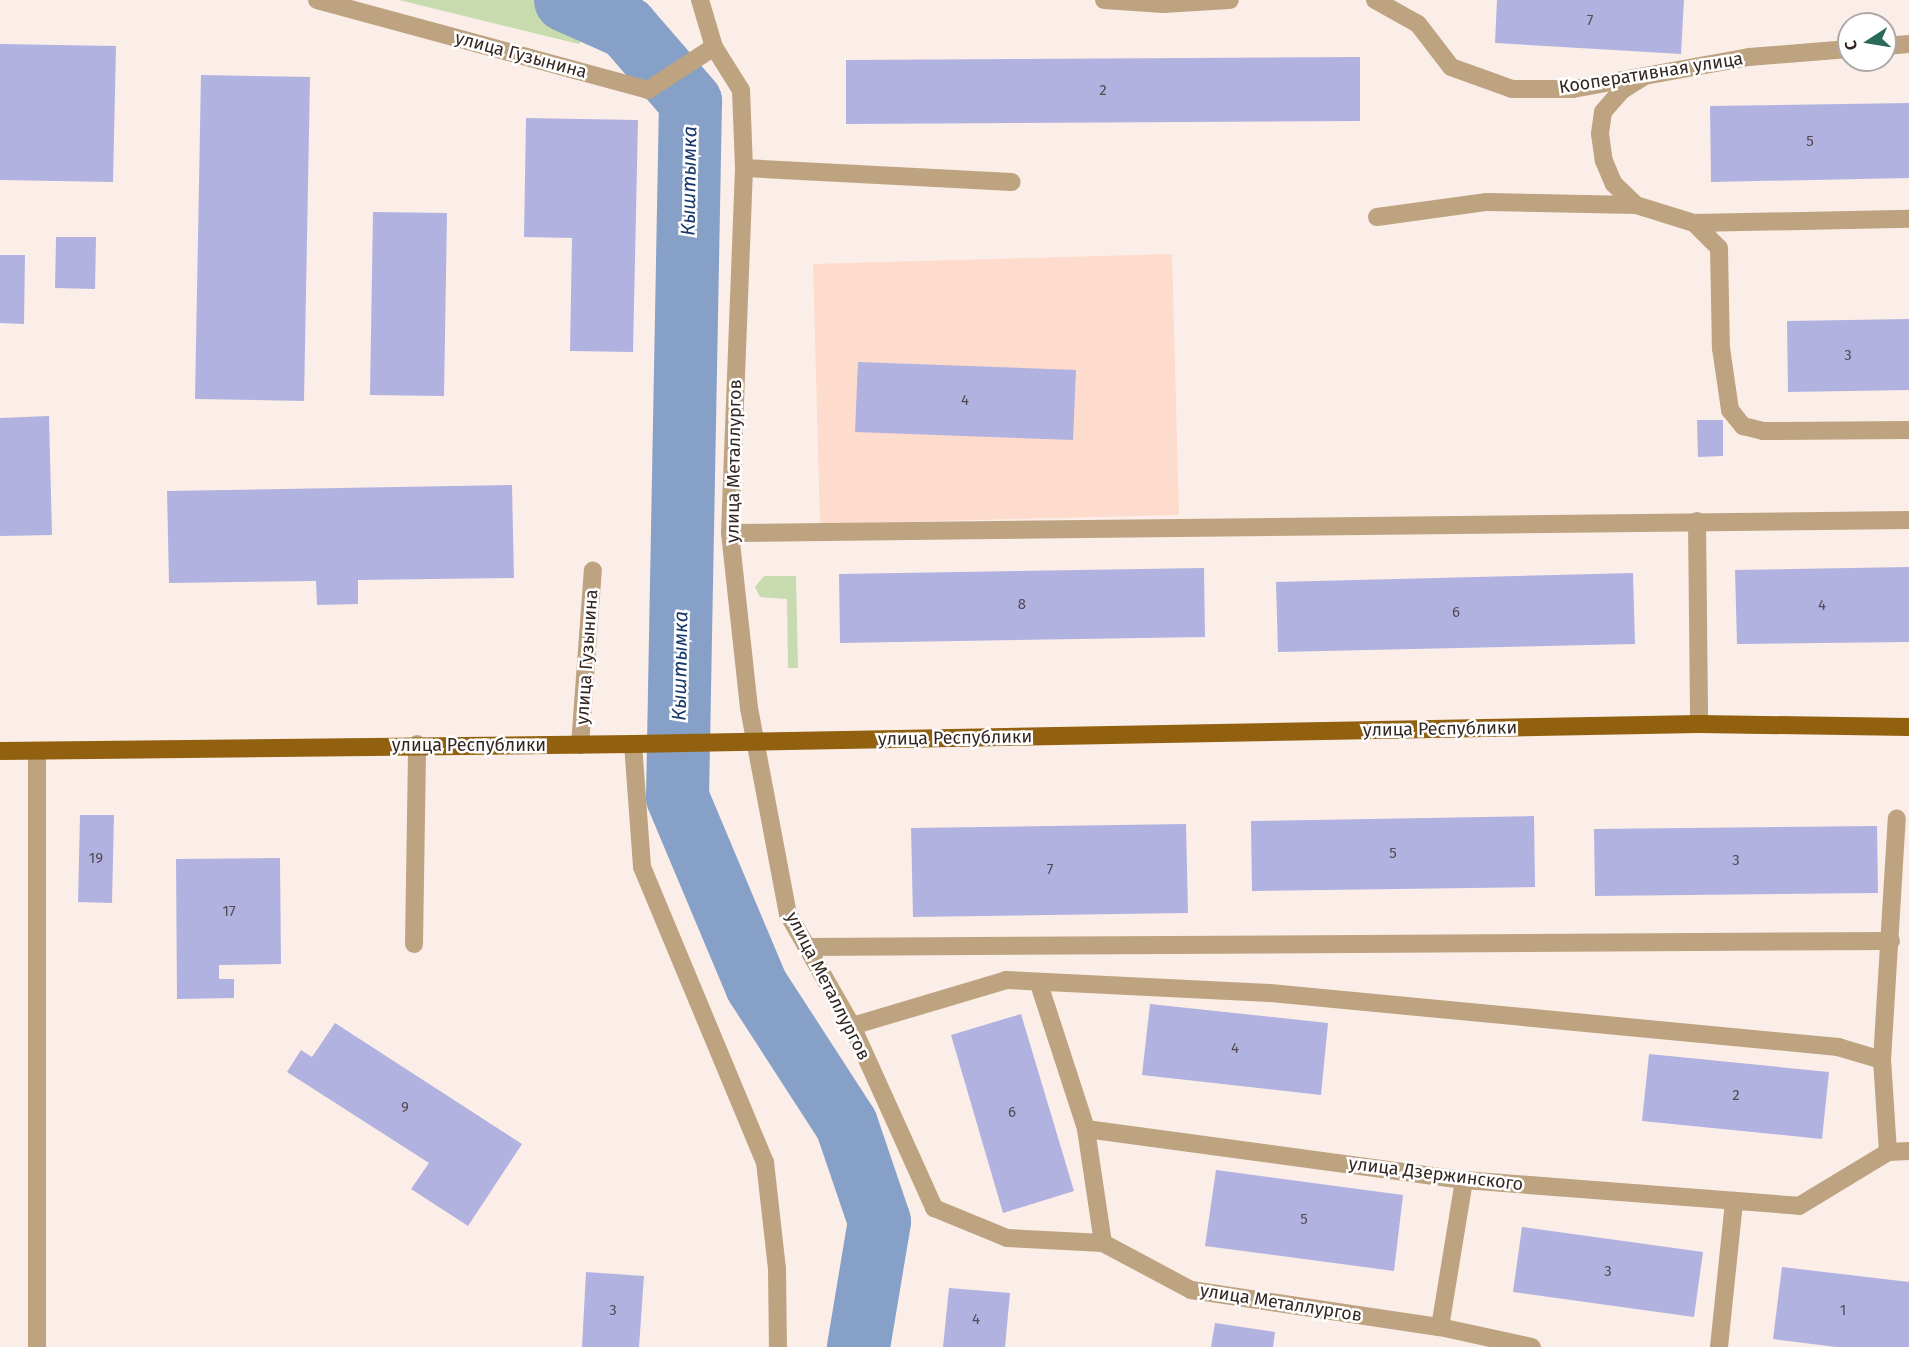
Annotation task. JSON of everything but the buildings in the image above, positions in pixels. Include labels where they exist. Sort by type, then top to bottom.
[{"type":"main road","name":"улица Республики","points":[[0,752],[417,744],[661,744],[1699,724],[1909,727]]},
{"type":"street","name":"улица Гузынина","points":[[317,0],[648,90],[714,47]]},
{"type":"street","name":"улица Металлургов","points":[[700,0],[714,47],[741,90],[744,168],[730,533],[757,742],[789,915],[852,1026],[934,1208],[1007,1238],[1103,1243],[1191,1290],[1440,1327],[1532,1347]]},
{"type":"street","points":[[1104,0],[1163,4],[1230,0]]},
{"type":"street","name":"Кооперативная улица","points":[[1376,0],[1418,24],[1451,67],[1512,89],[1573,89],[1749,57],[1837,50]]},
{"type":"street","points":[[1636,205],[1614,184],[1604,161],[1600,134],[1603,112],[1622,90],[1642,77]]},
{"type":"street","points":[[744,168],[1012,182]]},
{"type":"street","points":[[1377,217],[1487,202],[1636,205],[1694,224],[1909,219]]},
{"type":"street","points":[[1694,224],[1719,248],[1725,390],[1730,410],[1743,426],[1762,431],[1909,430]]},
{"type":"street","points":[[730,533],[1909,520]]},
{"type":"street","points":[[1696,521],[1699,724]]},
{"type":"street","name":"улица Гузынина","points":[[580,745],[593,570]]},
{"type":"street","points":[[414,944],[417,744]]},
{"type":"street","points":[[633,744],[642,867],[727,1064],[765,1162],[777,1269],[778,1347]]},
{"type":"street","points":[[37,751],[37,1347]]},
{"type":"street","points":[[1897,818],[1882,1060],[1888,1152],[1909,1151]]},
{"type":"street","points":[[806,947],[1891,941]]},
{"type":"street","points":[[852,1026],[1006,980],[1039,984],[1282,994],[1838,1047],[1882,1060]]},
{"type":"street","points":[[1039,984],[1086,1129],[1103,1243]]},
{"type":"street","name":"улица Дзержинского","points":[[1086,1129],[1464,1180],[1799,1206],[1888,1152]]},
{"type":"street","points":[[1440,1327],[1464,1180]]},
{"type":"street","points":[[1719,1347],[1734,1201]]},
{"type":"shaded area","points":[[1172,254],[1179,515],[820,524],[813,264]]},
{"type":"green space","points":[[399,0],[610,0],[579,44]]},
{"type":"green space","points":[[764,576],[796,576],[798,668],[788,668],[787,599],[760,597],[755,587]]},
{"type":"waterway","name":"Кыштымка","points":[[565,0],[626,27],[690,101],[677,797],[756,985],[846,1124],[879,1221],[858,1347]]}]
